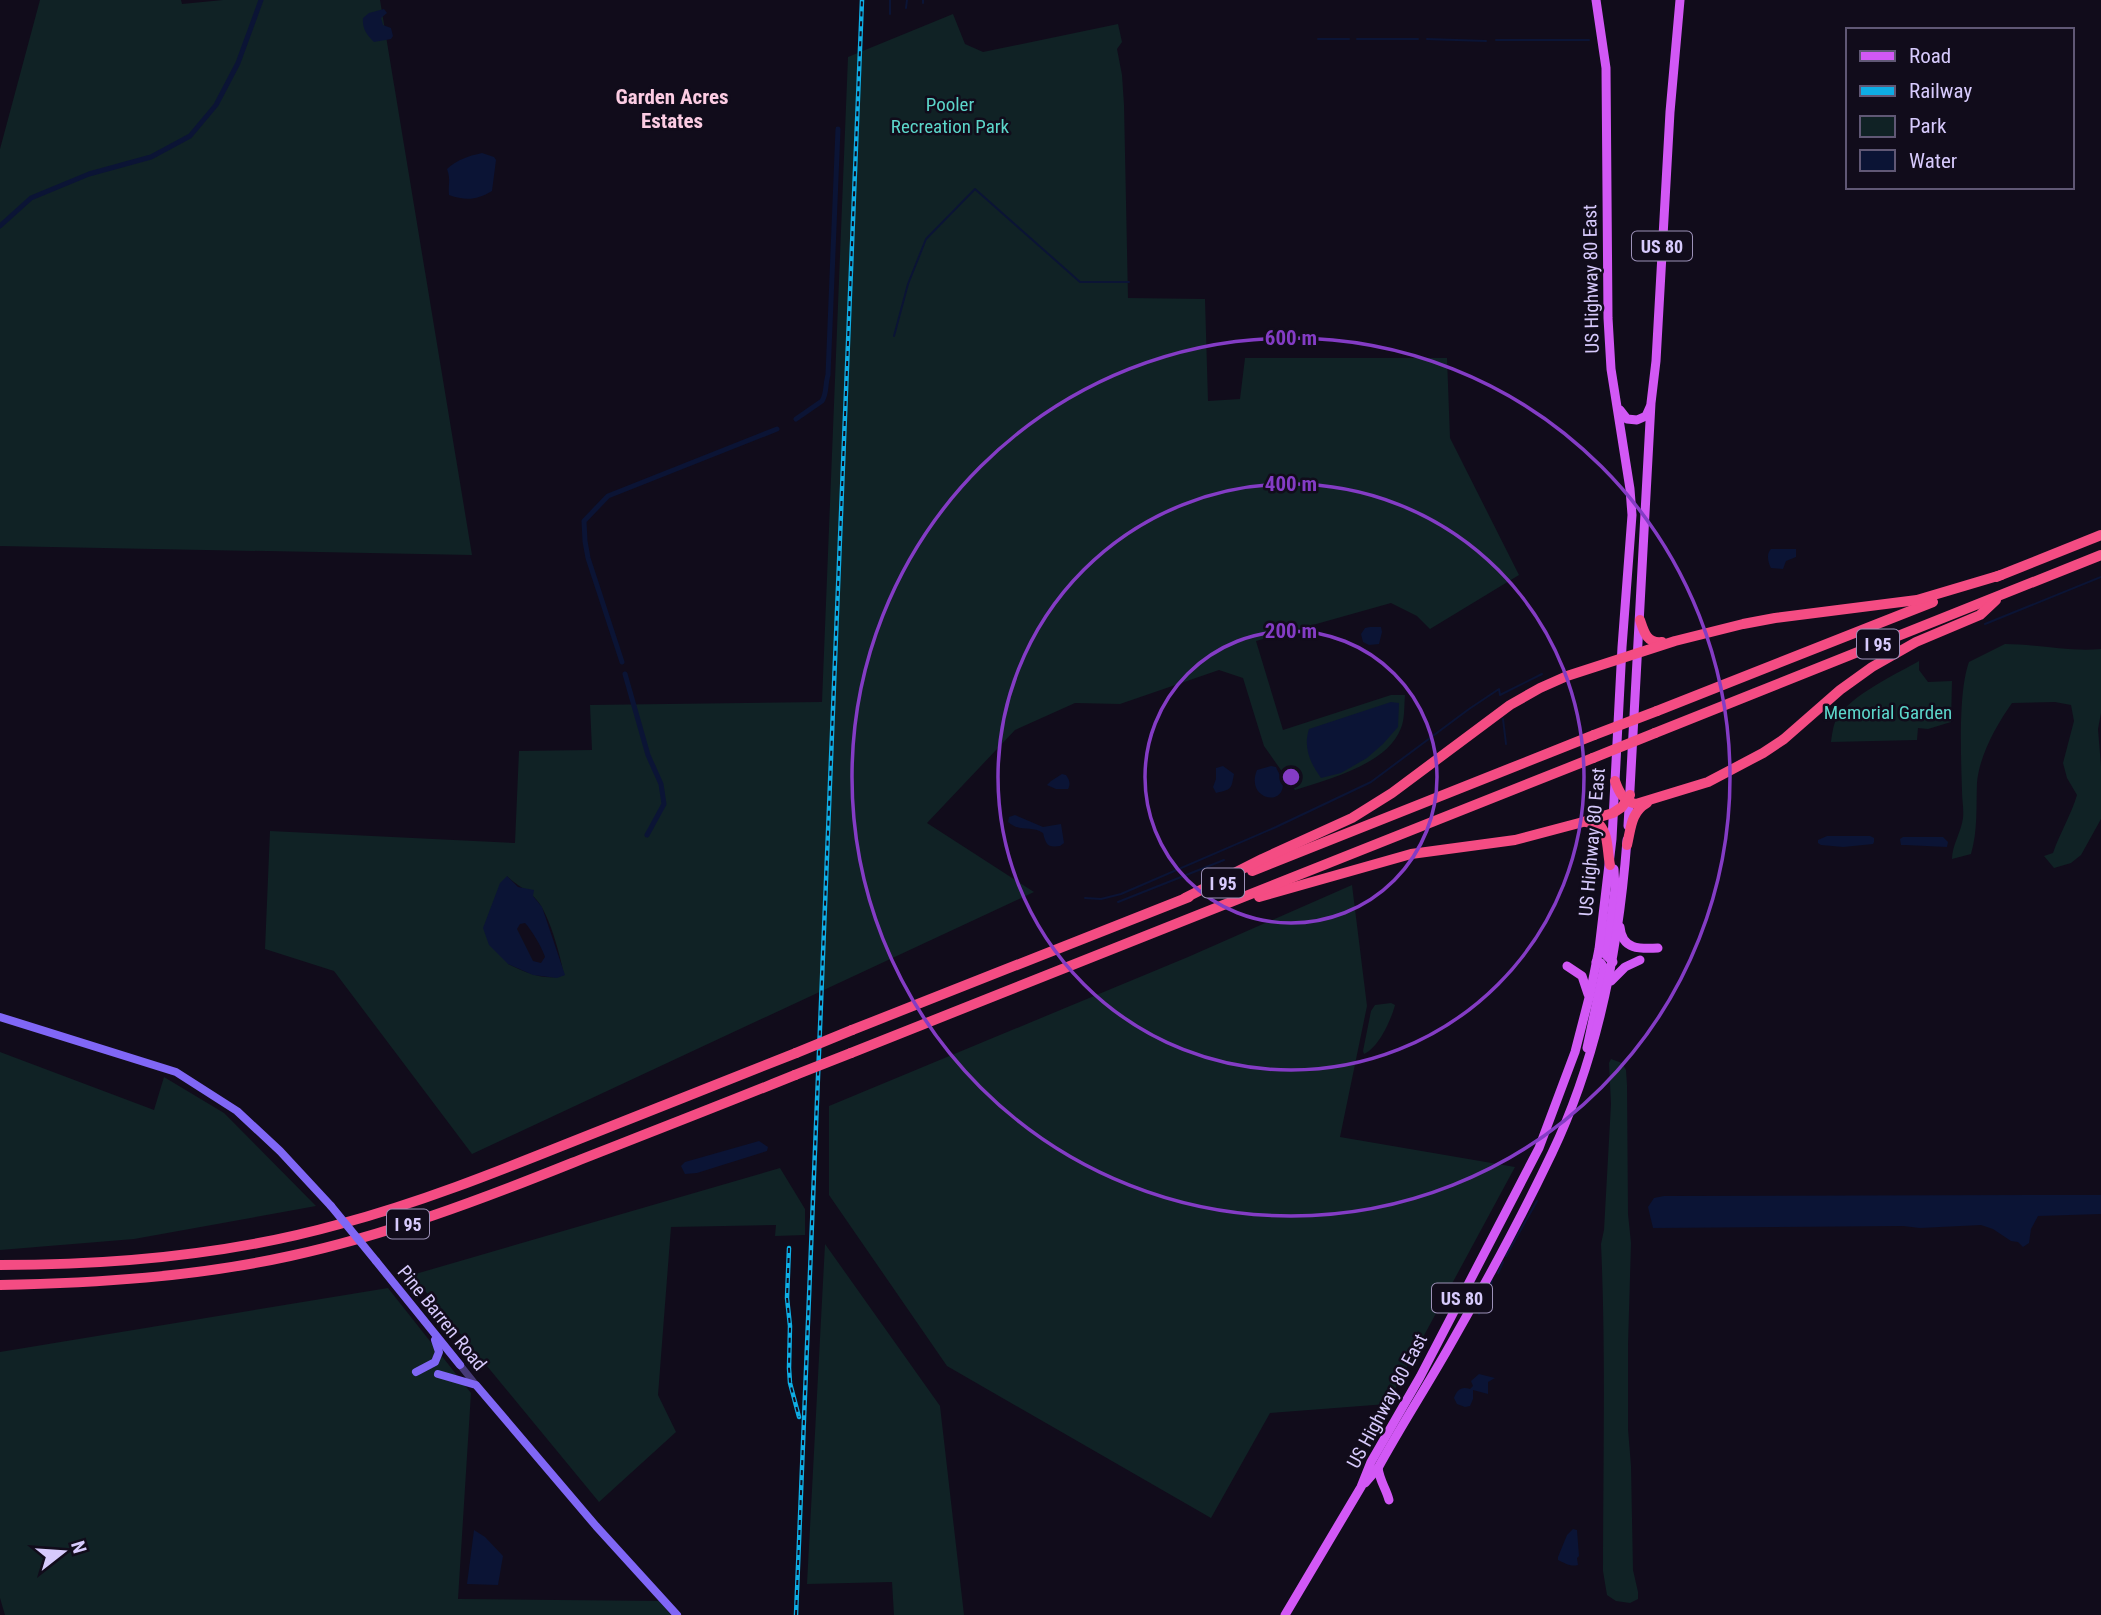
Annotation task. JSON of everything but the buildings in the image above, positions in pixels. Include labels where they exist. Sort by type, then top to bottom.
[{"type":"highway","name":"I 95","points":[[0,1265],[130,1261],[272,1240],[339,1225],[461,1186],[2101,535]]},
{"type":"highway","name":"I 95","points":[[0,1285],[85,1283],[213,1270],[290,1256],[351,1241],[487,1197],[2101,555]]},
{"type":"highway","points":[[1185,898],[1352,818],[1392,793],[1510,705],[1540,688],[1595,666],[1675,641],[1743,624],[1917,600],[2001,575]]},
{"type":"highway","points":[[1615,781],[1620,793],[1636,804],[1708,782],[1763,753],[1872,667],[1916,642],[1980,615],[2002,595]]},
{"type":"highway","points":[[1640,620],[1650,641],[1675,641]]},
{"type":"highway","points":[[1219,907],[1410,854],[1516,839],[1583,822],[1613,813],[1629,799]]},
{"type":"highway","points":[[1627,845],[1633,816],[1641,806],[1655,799]]},
{"type":"highway","points":[[1583,822],[1599,824],[1603,828],[1610,865]]},
{"type":"main road","name":"US Highway 80 East","points":[[1285,1615],[1361,1487],[1371,1462],[1420,1377],[1539,1148],[1575,1052],[1596,962],[1610,865],[1632,515],[1611,369],[1608,318],[1606,68],[1596,0]]},
{"type":"main road","name":"US Highway 80 East","points":[[1378,1468],[1454,1339],[1553,1151],[1581,1079],[1600,1019],[1613,962],[1627,845],[1651,403],[1680,0]]},
{"type":"main road","points":[[1615,395],[1621,413],[1630,420],[1646,416],[1651,403]]},
{"type":"main road","points":[[1612,839],[1615,889],[1606,955],[1613,962]]},
{"type":"main road","points":[[1620,920],[1620,933],[1631,947],[1658,948]]},
{"type":"main road","points":[[1608,985],[1621,969],[1640,960]]},
{"type":"main road","points":[[1581,1079],[1604,968],[1601,963],[1596,962]]},
{"type":"main road","points":[[1567,966],[1582,976],[1589,997]]},
{"type":"main road","name":"Pine Barren Road","points":[[0,1017],[176,1072],[237,1111],[280,1151],[331,1206],[460,1365]]},
{"type":"main road","points":[[416,1372],[435,1362],[439,1352],[438,1345],[418,1314]]},
{"type":"main road","points":[[438,1374],[476,1385]]},
{"type":"main road","name":"Pine Barren Road","points":[[476,1385],[596,1526],[677,1615]]},
{"type":"main road","points":[[1378,1468],[1381,1484],[1390,1500]]},
{"type":"main road","name":"US 80","points":[[1361,1487],[1378,1468]]},
{"type":"street","name":"Pine Barren Road","points":[[460,1365],[476,1385]]},
{"type":"green space","points":[[40,0],[181,0],[182,4],[223,0],[380,0],[472,555],[0,546],[0,149]]},
{"type":"green space","name":"Pooler Recreation Park","points":[[953,14],[965,44],[983,52],[1118,24],[1122,42],[1117,49],[1124,105],[1128,298],[1205,299],[1208,401],[1240,399],[1245,358],[1447,358],[1450,438],[1519,575],[1430,629],[1417,616],[1391,603],[1256,641],[1283,730],[1391,695],[1405,695],[1401,728],[1384,751],[1356,768],[1295,790],[1264,746],[1243,678],[1219,670],[1120,704],[1075,703],[1015,730],[927,823],[1034,892],[472,1154],[334,971],[265,949],[270,831],[515,843],[519,751],[592,750],[590,705],[822,702],[848,57]],"holes":[[[507,876],[534,897],[544,912],[557,945],[564,975],[543,977],[508,964]]]},
{"type":"green space","points":[[2005,644],[2101,649],[2101,713],[2098,729],[2101,819],[2081,855],[2071,863],[2054,868],[2044,856],[2053,853],[2077,795],[2067,778],[2063,763],[2074,721],[2071,705],[2055,702],[2012,703],[2006,711],[1990,741],[1978,773],[1976,827],[1971,854],[1952,859],[1963,818],[1961,725],[1963,690],[1969,662]]},
{"type":"green space","name":"Memorial Garden","points":[[1919,661],[1919,670],[1928,682],[1952,681],[1951,722],[1928,729],[1918,728],[1917,740],[1831,742],[1836,720],[1852,702],[1874,686]]},
{"type":"green space","points":[[1352,885],[1367,1006],[1340,1137],[1515,1167],[1387,1404],[1270,1413],[1211,1518],[947,1366],[829,1195],[829,1106],[1188,957]]},
{"type":"green space","points":[[1375,1005],[1395,1005],[1384,1033],[1375,1046],[1364,1054],[1371,1011]]},
{"type":"green space","points":[[0,1052],[154,1110],[164,1077],[224,1113],[316,1206],[134,1239],[0,1250]]},
{"type":"green space","points":[[1611,1059],[1622,1063],[1626,1070],[1627,1085],[1628,1214],[1631,1243],[1628,1429],[1633,1570],[1638,1592],[1638,1599],[1630,1603],[1616,1601],[1607,1595],[1603,1571],[1604,1367],[1601,1244],[1611,1104]]},
{"type":"green space","points":[[780,1168],[805,1209],[805,1235],[775,1236],[776,1225],[671,1227],[658,1395],[676,1432],[599,1502],[412,1275]]},
{"type":"green space","points":[[825,1244],[940,1406],[964,1615],[894,1615],[892,1582],[807,1584]]},
{"type":"green space","points":[[388,1288],[471,1393],[458,1599],[659,1601],[671,1615],[5,1615],[0,1598],[0,1352]]},
{"type":"water","points":[[384,9],[387,13],[381,18],[383,25],[391,28],[393,36],[391,39],[374,42],[366,32],[363,18],[369,13]]},
{"type":"water","points":[[482,153],[496,160],[492,191],[471,199],[449,195],[447,169],[464,158]]},
{"type":"water","points":[[1771,549],[1796,549],[1796,557],[1786,561],[1783,569],[1771,568],[1768,553]]},
{"type":"water","points":[[1381,627],[1379,644],[1369,645],[1363,642],[1361,634],[1365,628]]},
{"type":"water","points":[[1391,702],[1399,703],[1398,727],[1383,744],[1367,758],[1341,773],[1321,778],[1309,755],[1309,729]]},
{"type":"water","points":[[1223,766],[1234,774],[1232,783],[1230,788],[1216,793],[1213,787],[1216,768]]},
{"type":"water","points":[[1276,767],[1283,783],[1282,791],[1272,798],[1260,793],[1255,780],[1257,770]]},
{"type":"water","points":[[1062,774],[1069,780],[1068,789],[1056,789],[1047,785],[1051,781]]},
{"type":"water","points":[[1015,815],[1043,827],[1061,824],[1064,843],[1050,846],[1043,833],[1008,822],[1009,817]]},
{"type":"water","points":[[1827,836],[1870,836],[1874,838],[1874,842],[1843,847],[1818,843],[1818,840]]},
{"type":"water","points":[[1943,837],[1948,842],[1947,847],[1901,845],[1900,839]]},
{"type":"water","points":[[507,876],[518,887],[534,890],[533,896],[542,907],[565,975],[557,978],[533,975],[508,964],[489,945],[483,928],[500,883]],"holes":[[[525,923],[544,953],[545,957],[541,963],[533,961],[517,929],[520,924]]]},
{"type":"water","points":[[759,1141],[768,1147],[767,1151],[697,1173],[685,1174],[681,1166],[685,1162]]},
{"type":"water","points":[[2101,1195],[2101,1214],[2038,1216],[2031,1229],[2029,1243],[2023,1247],[2018,1242],[1981,1225],[1920,1228],[1653,1228],[1648,1207],[1654,1198],[1664,1196]]},
{"type":"water","points":[[1479,1374],[1495,1378],[1488,1382],[1488,1394],[1473,1390],[1470,1406],[1457,1404],[1454,1398],[1457,1393],[1462,1388],[1470,1389],[1473,1386],[1471,1381]]},
{"type":"water","points":[[1573,1529],[1577,1530],[1578,1565],[1558,1560],[1567,1535]]},
{"type":"water","points":[[474,1530],[485,1537],[503,1556],[498,1585],[467,1584]]},
{"type":"waterway","points":[[0,226],[31,198],[89,174],[151,157],[190,136],[216,105],[238,63],[261,0]]},
{"type":"waterway","points":[[890,0],[890,14]]},
{"type":"waterway","points":[[906,8],[907,0]]},
{"type":"waterway","points":[[1318,39],[1349,39]]},
{"type":"waterway","points":[[1357,39],[1418,39]]},
{"type":"waterway","points":[[1427,39],[1486,41]]},
{"type":"waterway","points":[[1496,40],[1589,40]]},
{"type":"waterway","points":[[796,419],[822,401],[828,375],[838,129]]},
{"type":"waterway","points":[[894,336],[908,284],[926,239],[975,189],[1080,282],[1129,282]]},
{"type":"waterway","points":[[622,662],[588,558],[584,521],[608,496],[777,429]]},
{"type":"waterway","points":[[1985,624],[2101,577]]},
{"type":"waterway","points":[[625,674],[648,755],[661,784],[664,804],[647,835]]},
{"type":"waterway","points":[[1085,898],[1101,899],[1121,894],[1276,827],[1371,782],[1499,689],[1500,695],[1542,674]]},
{"type":"waterway","points":[[1503,719],[1506,744]]},
{"type":"waterway","points":[[1118,902],[1224,860]]},
{"type":"waterway","points":[[1506,1256],[1537,1201]]},
{"type":"waterway","points":[[1498,1273],[1503,1262]]},
{"type":"waterway","points":[[1479,1314],[1492,1280]]},
{"type":"railway","points":[[796,1615],[862,0]]},
{"type":"railway","points":[[789,1248],[789,1368],[799,1417]]},
{"type":"district","name":"Garden Acres Estates","points":[[672,109]]}]
